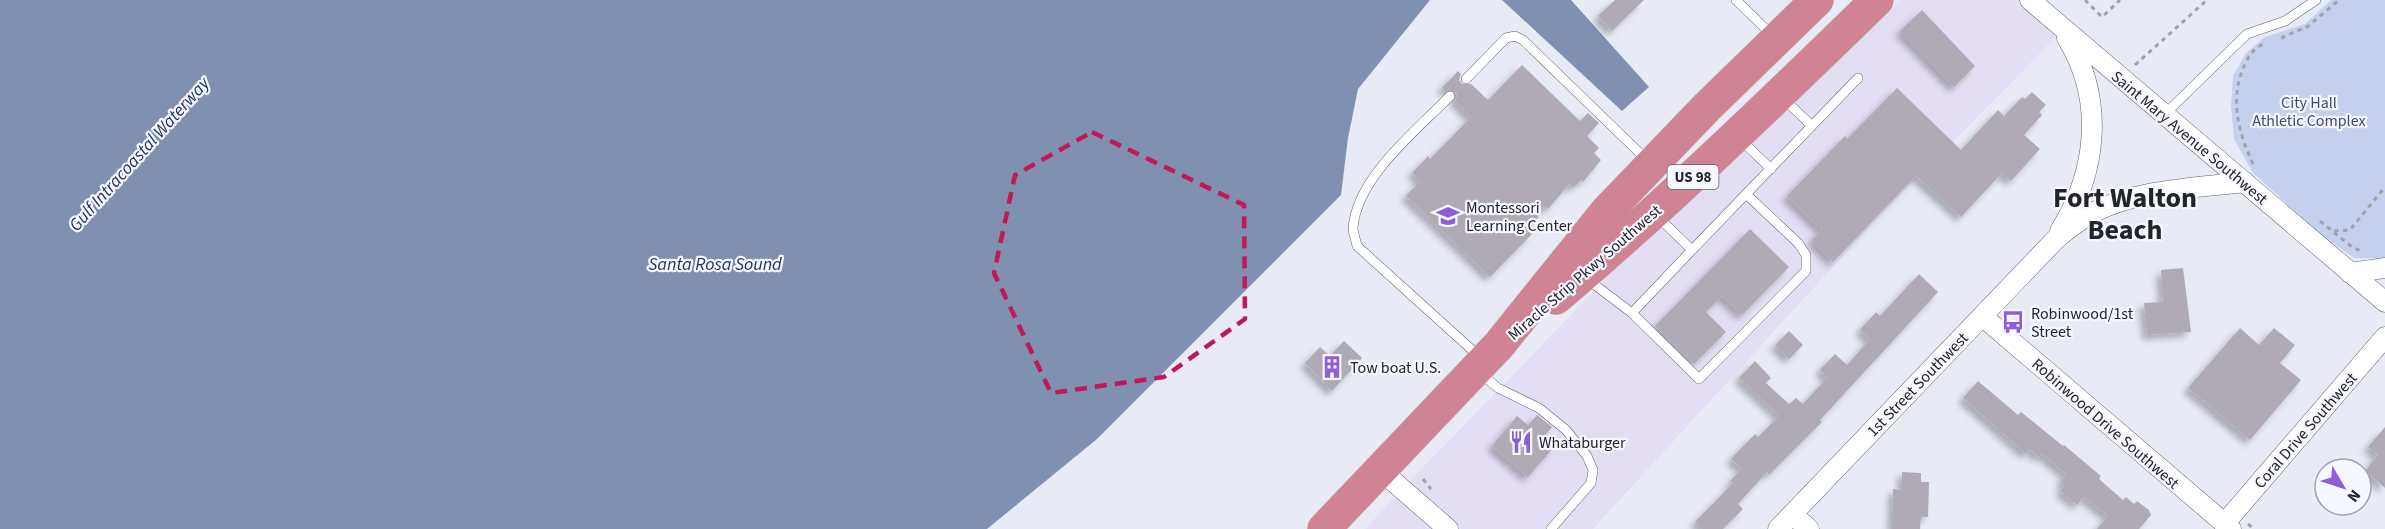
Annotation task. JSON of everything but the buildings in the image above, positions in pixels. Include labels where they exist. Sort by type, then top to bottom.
[{"type":"highway","name":"Miracle Strip Pkwy Southwest","points":[[1324,529],[1486,358],[1606,212],[1817,0]]},
{"type":"highway","name":"Miracle Strip Pkwy Southwest","points":[[1486,358],[1654,213],[1877,0]]},
{"type":"street","name":"Saint Mary Avenue Southwest","points":[[2031,0],[2164,115],[2249,173],[2350,273],[2385,302]]},
{"type":"street","name":"1st Street Southwest","points":[[2056,239],[2079,198],[2090,160],[2093,134],[2092,109],[2086,82],[2073,49],[2059,26]]},
{"type":"street","name":"1st Street Southwest","points":[[1778,529],[2056,239],[2094,212],[2123,200],[2249,173]]},
{"type":"street","points":[[2350,273],[2385,268]]},
{"type":"street","name":"Robinwood Drive Southwest","points":[[1982,316],[2228,526]]},
{"type":"street","name":"Coral Drive Southwest","points":[[2228,526],[2385,337]]},
{"type":"street","points":[[1379,469],[1448,529]]},
{"type":"street","points":[[1792,514],[1809,529]]},
{"type":"lane","points":[[1736,0],[1777,39]]},
{"type":"lane","points":[[2164,115],[2247,34],[2285,21],[2316,0]]},
{"type":"lane","points":[[1466,79],[1506,38],[1515,36],[1523,40],[1652,164]]},
{"type":"lane","points":[[1632,313],[1858,78]]},
{"type":"lane","points":[[1780,95],[1812,126]]},
{"type":"lane","points":[[1450,96],[1377,171],[1360,204],[1353,229],[1357,246],[1486,358],[1498,388],[1539,408],[1566,430],[1587,456],[1593,470],[1591,483],[1551,529]]},
{"type":"lane","points":[[1737,136],[1771,169]]},
{"type":"lane","points":[[1582,275],[1632,313],[1699,379],[1806,271],[1806,255],[1798,243],[1746,194]]},
{"type":"lane","points":[[1654,213],[1692,250]]},
{"type":"path","points":[[2085,0],[2102,17],[2120,0]]},
{"type":"path","points":[[2089,4],[2092,0]]},
{"type":"path","points":[[2134,66],[2207,0]]},
{"type":"path","points":[[2276,39],[2294,35],[2307,27],[2339,0]]},
{"type":"path","points":[[2249,173],[2237,119],[2236,90],[2249,56],[2258,46],[2267,43]]},
{"type":"path","points":[[2332,230],[2350,230],[2385,187]]},
{"type":"highlighted area","points":[[1092,132],[1244,205],[1245,319],[1164,377],[1051,393],[994,273],[1015,175]]},
{"type":"shaded area","points":[[1900,0],[2018,0],[2056,37],[1872,224],[1593,529],[1461,529],[1408,483],[1631,253]]},
{"type":"shaded area","points":[[1396,496],[1434,529],[1365,529]]},
{"type":"green space","name":"City Hall Athletic Complex","points":[[2331,0],[2385,0],[2385,258],[2354,258],[2323,236],[2253,173],[2234,139],[2231,105],[2233,76],[2246,53],[2265,37],[2305,24]]},
{"type":"water","name":"Santa Rosa Sound","points":[[0,0],[1430,0],[1358,89],[1348,138],[1341,195],[1097,439],[987,529],[0,529]]},
{"type":"water","points":[[1502,0],[1571,0],[1649,87],[1622,111]]},
{"type":"place","name":"Montessori Learning Center","points":[[1448,216]]},
{"type":"place","name":"Robinwood/1st Street","points":[[2013,322]]},
{"type":"place","name":"Tow boat U.S.","points":[[1332,367]]},
{"type":"place","name":"Whataburger","points":[[1521,442]]},
{"type":"district","name":"Fort Walton Beach","points":[[2125,213]]},
{"type":"water label","name":"Gulf Intracoastal Waterway","points":[[139,154]]}]
